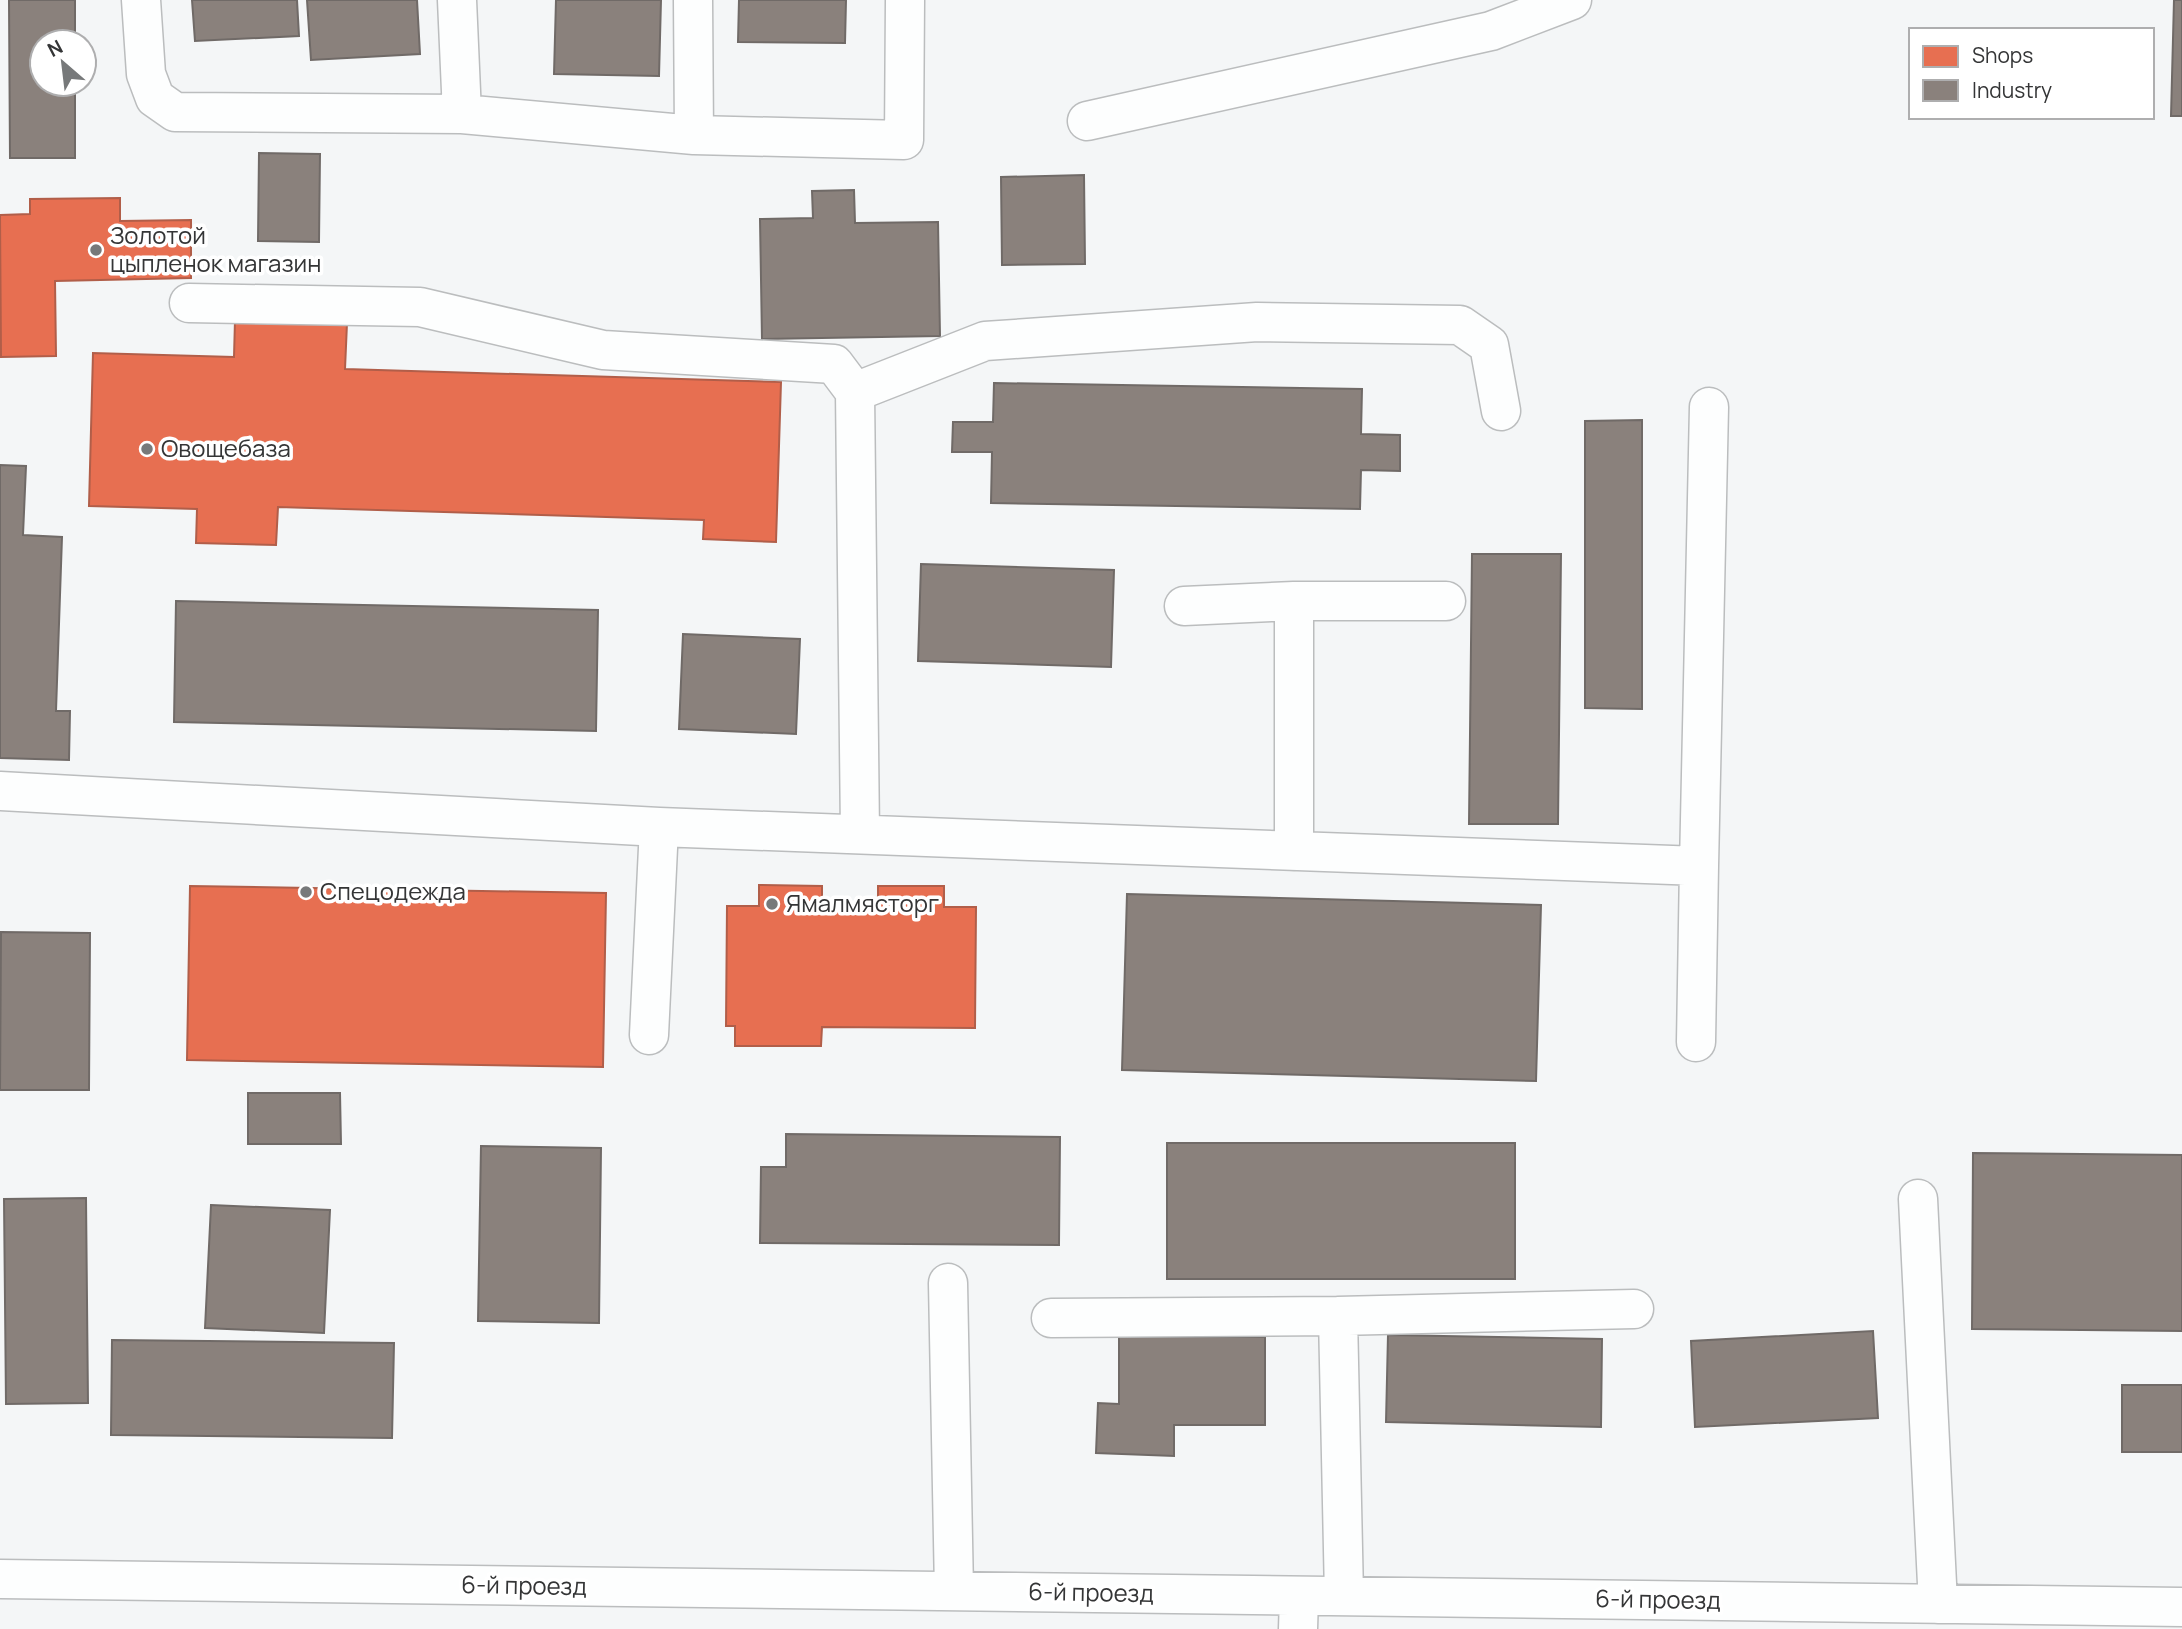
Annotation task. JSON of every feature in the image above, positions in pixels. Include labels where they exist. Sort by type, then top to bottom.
[{"type":"street","points":[[141,0],[146,74],[155,98],[175,112],[462,114],[694,135],[904,140],[905,0]]},
{"type":"street","points":[[457,0],[462,114]]},
{"type":"street","points":[[693,0],[694,135]]},
{"type":"street","points":[[1087,121],[1491,31],[1572,0]]},
{"type":"street","points":[[189,303],[420,307],[603,350],[834,364],[855,392],[860,834]]},
{"type":"street","points":[[855,392],[985,341],[1257,322],[1460,325],[1489,345],[1501,411]]},
{"type":"street","points":[[1696,1042],[1709,407]]},
{"type":"street","points":[[1294,601],[1294,851]]},
{"type":"street","points":[[1184,606],[1294,601],[1446,601]]},
{"type":"street","points":[[0,791],[659,827],[1699,866]]},
{"type":"street","points":[[649,1035],[659,827]]},
{"type":"street","points":[[1918,1199],[1938,1604]]},
{"type":"street","points":[[948,1283],[954,1591]]},
{"type":"street","points":[[1051,1318],[1338,1316],[1634,1308]]},
{"type":"street","points":[[1338,1316],[1344,1596]]},
{"type":"street","name":"6-й проезд","points":[[0,1579],[954,1591],[1299,1613],[1344,1596],[2182,1607]]},
{"type":"building: Shops","name":"Золотой цыпленок магазин","points":[[120,198],[120,221],[191,220],[191,278],[55,281],[56,356],[1,357],[0,215],[30,214],[30,199]]},
{"type":"building: Shops","points":[[235,320],[347,323],[345,369],[781,382],[776,542],[703,539],[704,520],[278,507],[276,545],[196,543],[197,509],[89,506],[93,353],[234,357]]},
{"type":"building: Shops","points":[[759,885],[822,886],[822,905],[878,905],[878,886],[944,886],[944,907],[976,907],[975,1028],[822,1027],[821,1046],[735,1046],[735,1026],[726,1026],[727,906],[759,906]]},
{"type":"building: Shops","points":[[190,886],[606,893],[603,1067],[187,1060]]},
{"type":"building: Industry","points":[[9,0],[75,0],[75,28],[28,28],[28,98],[75,98],[75,158],[10,158]]},
{"type":"building: Industry","points":[[192,0],[297,0],[299,36],[195,41]]},
{"type":"building: Industry","points":[[307,0],[417,0],[420,54],[311,60]]},
{"type":"building: Industry","points":[[556,0],[661,0],[659,76],[554,74]]},
{"type":"building: Industry","points":[[739,0],[846,0],[845,43],[738,42]]},
{"type":"building: Industry","points":[[2174,0],[2182,0],[2182,116],[2171,116]]},
{"type":"building: Industry","points":[[259,153],[320,154],[319,242],[258,241]]},
{"type":"building: Industry","points":[[1084,175],[1085,264],[1002,265],[1001,177]]},
{"type":"building: Industry","points":[[854,190],[855,223],[938,222],[940,336],[762,339],[760,219],[813,218],[812,191]]},
{"type":"building: Industry","points":[[994,383],[1362,389],[1361,434],[1400,435],[1400,471],[1361,470],[1360,509],[991,503],[992,452],[952,452],[953,422],[993,422]]},
{"type":"building: Industry","points":[[1642,420],[1642,709],[1585,708],[1585,421]]},
{"type":"building: Industry","points":[[0,465],[26,466],[23,535],[62,537],[56,711],[70,711],[69,760],[0,758]]},
{"type":"building: Industry","points":[[1472,554],[1561,554],[1558,824],[1469,824]]},
{"type":"building: Industry","points":[[921,564],[1114,570],[1111,667],[918,661]]},
{"type":"building: Industry","points":[[176,601],[598,610],[596,731],[174,722]]},
{"type":"building: Industry","points":[[683,634],[800,639],[796,734],[679,729]]},
{"type":"building: Industry","points":[[1127,894],[1541,905],[1536,1081],[1122,1070]]},
{"type":"building: Industry","points":[[1,932],[90,933],[89,1090],[0,1090]]},
{"type":"building: Industry","points":[[248,1093],[340,1093],[341,1144],[248,1144]]},
{"type":"building: Industry","points":[[786,1134],[1060,1137],[1059,1245],[760,1243],[761,1167],[786,1167]]},
{"type":"building: Industry","points":[[1167,1143],[1515,1143],[1515,1279],[1167,1279]]},
{"type":"building: Industry","points":[[481,1146],[601,1148],[599,1323],[478,1321]]},
{"type":"building: Industry","points":[[1973,1153],[2182,1155],[2182,1331],[1972,1329]]},
{"type":"building: Industry","points":[[86,1198],[88,1403],[6,1404],[4,1199]]},
{"type":"building: Industry","points":[[211,1205],[330,1210],[324,1333],[205,1328]]},
{"type":"building: Industry","points":[[1873,1331],[1878,1418],[1695,1427],[1691,1341]]},
{"type":"building: Industry","points":[[1388,1335],[1602,1339],[1601,1427],[1386,1422]]},
{"type":"building: Industry","points":[[1119,1337],[1265,1337],[1265,1425],[1174,1425],[1174,1456],[1096,1453],[1098,1403],[1119,1404]]},
{"type":"building: Industry","points":[[112,1340],[394,1343],[392,1438],[111,1435]]},
{"type":"building: Industry","points":[[2122,1385],[2182,1385],[2182,1452],[2122,1452]]},
{"type":"place","name":"Золотой цыпленок магазин","points":[[96,250]]},
{"type":"place","name":"Овощебаза","points":[[147,449]]},
{"type":"place","name":"Спецодежда","points":[[306,892]]},
{"type":"place","name":"Ямалмясторг","points":[[772,904]]}]
